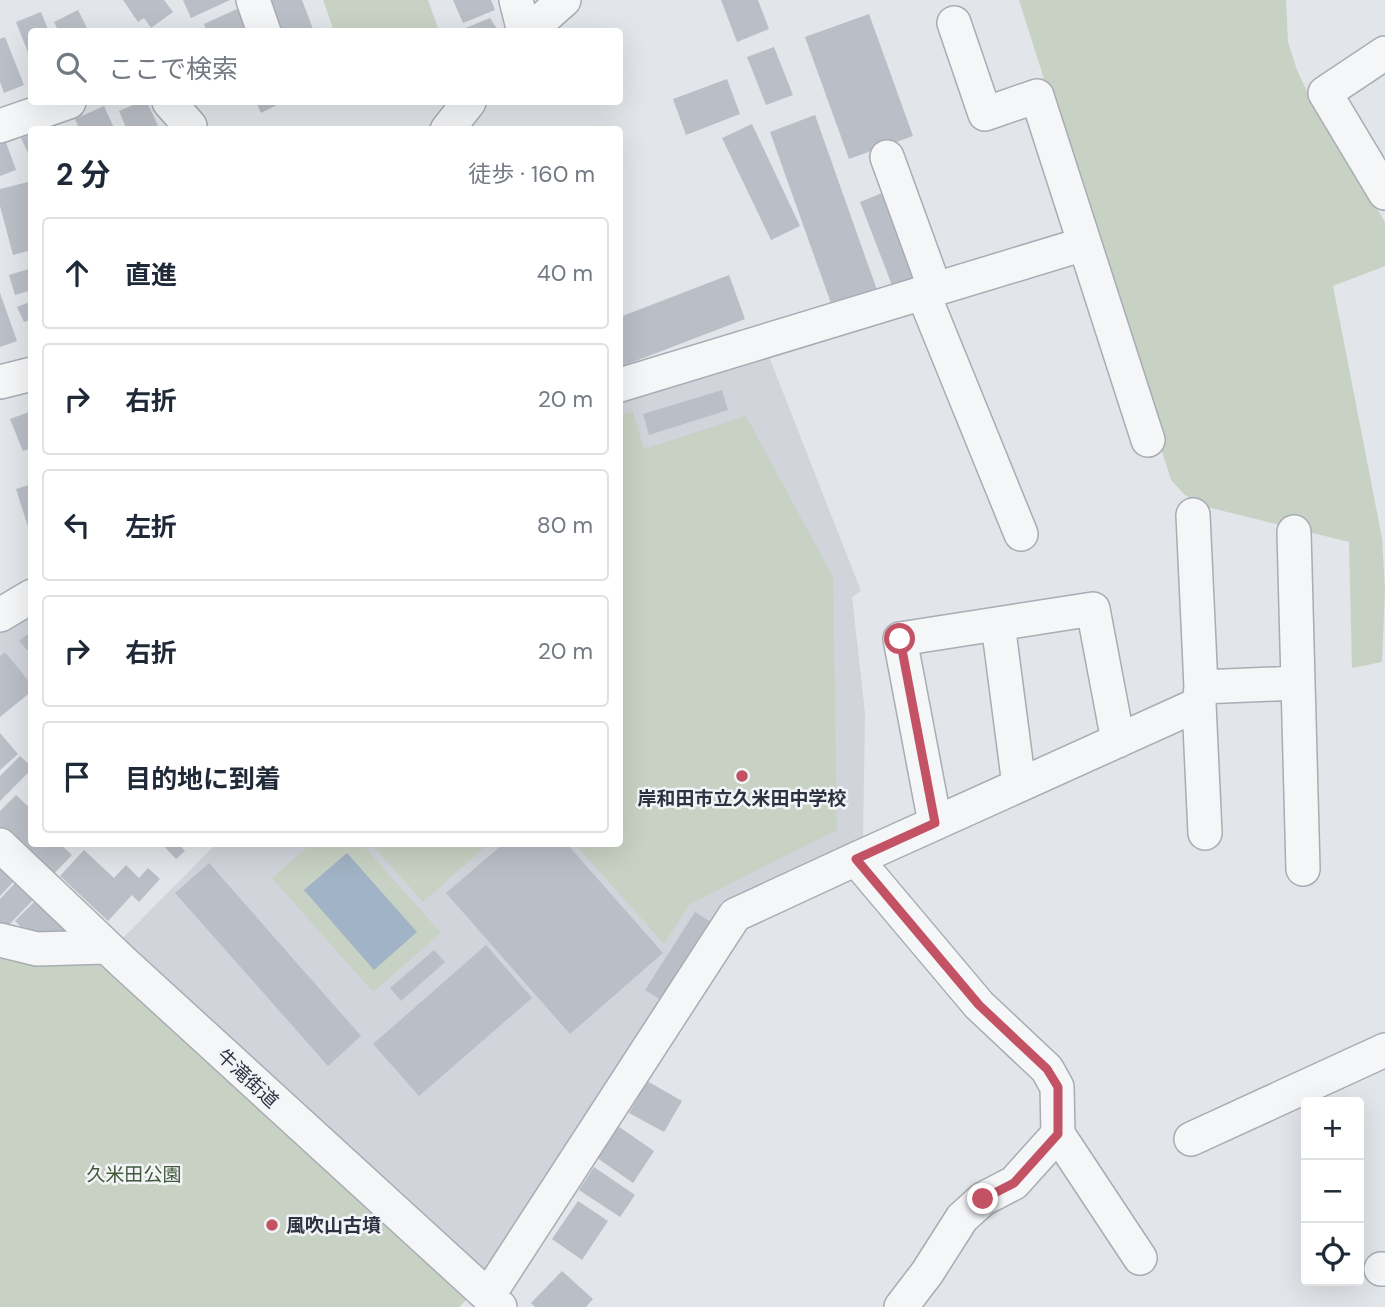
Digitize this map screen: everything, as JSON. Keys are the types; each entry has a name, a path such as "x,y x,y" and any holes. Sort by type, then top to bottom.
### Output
{"street":[{"path":"253,0 263,28"},
{"path":"516,0 525,28"},
{"path":"531,28 564,0"},
{"path":"954,23 985,114 1037,96 1148,440"},
{"path":"1385,53 1325,93 1385,193"},
{"path":"0,126 60,105"},
{"path":"450,126 467,105"},
{"path":"887,157 929,291 1021,534"},
{"path":"623,384 1084,243"},
{"path":"0,382 28,375"},
{"path":"1193,515 1205,833"},
{"path":"1294,532 1303,869"},
{"path":"0,615 28,598"},
{"path":"935,823 900,639 1093,609 1118,741"},
{"path":"998,624 1019,785"},
{"path":"494,1302 735,915 1118,741 1200,695 1298,682"},
{"name":"牛滝街道","path":"0,845 106,947 494,1302"},
{"path":"856,859 979,1005 1047,1069 1058,1087 1058,1134 1140,1258"},
{"path":"0,940 37,949 106,947"},
{"path":"1191,1139 1385,1050"},
{"path":"901,1307 927,1273 962,1218 983,1199 1014,1183 1058,1134"}],"shaded area":[{"name":"岸和田市立久米田中学校","path":"764,344 861,591 852,597 865,713 863,840 722,911 495,1270 484,1272 122,939 213,847 623,847 623,388"},
{"path":"28,613 28,633 19,641 28,652 28,681 5,652 0,656 0,624"}],"green space":[{"path":"323,0 428,0 438,28 333,28"},
{"path":"1019,0 1286,0 1288,42 1297,70 1312,102 1385,222 1385,266 1333,286 1382,538 1385,590 1382,662 1352,668 1349,542 1207,507 1185,495 1171,480"},
{"path":"633,411 644,449 746,416 833,577 837,830 690,904 664,944 578,847 623,847 623,415"},
{"path":"308,847 365,847 441,933 373,992 272,878"},
{"path":"374,847 485,847 423,902"},
{"name":"久米田公園","path":"0,949 97,957 469,1297 459,1307 0,1307"}],"water":[{"path":"347,853 417,932 374,970 304,890"}],"building":[{"path":"123,0 164,0 173,12 151,28 144,18 138,22"},
{"path":"183,0 230,0 191,18"},
{"path":"268,0 302,0 313,28 278,28"},
{"path":"453,0 491,0 495,10 463,23"},
{"path":"721,0 758,0 769,29 737,42"},
{"path":"237,9 245,28 206,28 204,24"},
{"path":"78,10 87,28 57,28 54,22"},
{"path":"41,12 47,28 28,28 28,52 16,22"},
{"path":"869,14 913,136 849,159 805,37"},
{"path":"490,18 496,28 465,28"},
{"path":"5,37 24,85 4,93 0,82 0,39"},
{"path":"774,47 793,95 766,105 747,57"},
{"path":"727,79 740,114 686,135 673,99"},
{"path":"133,105 148,105 158,126 125,126 119,111"},
{"path":"257,105 277,105 261,113"},
{"path":"104,106 113,126 78,126 75,119"},
{"path":"815,115 877,290 832,306 770,132"},
{"path":"752,124 800,226 771,240 722,138"},
{"path":"28,135 28,153 21,138"},
{"path":"4,137 16,170 0,176 0,139"},
{"path":"28,182 28,251 13,255 0,206 0,189"},
{"path":"882,193 915,280 893,288 860,202"},
{"path":"28,269 28,291 15,295 9,275"},
{"path":"729,275 745,319 623,366 623,316"},
{"path":"0,293 17,341 0,347"},
{"path":"28,303 28,320 24,322 17,307"},
{"path":"722,390 728,410 649,435 643,414"},
{"path":"28,412 28,449 23,451 10,419"},
{"path":"28,485 28,527 16,489"},
{"path":"28,633 28,651 19,641"},
{"path":"5,652 28,680 28,694 0,717 0,656"},
{"path":"0,733 18,754 0,770"},
{"path":"20,756 28,763 28,773 0,801 0,776"},
{"path":"16,795 28,806 28,847 63,847 72,855 51,877 0,827 0,811"},
{"path":"165,847 182,847 185,851 176,859"},
{"path":"500,847 570,847 663,953 570,1034 446,893"},
{"path":"84,850 114,878 126,865 139,878 148,868 160,879 139,902 132,895 108,921 60,876"},
{"path":"209,863 361,1036 328,1066 175,893"},
{"path":"0,868 14,881 0,896"},
{"path":"17,881 35,898 0,934 0,899"},
{"path":"36,900 70,933 33,939 15,921"},
{"path":"695,912 711,922 661,1000 645,990"},
{"path":"486,945 532,998 419,1096 373,1044"},
{"path":"434,950 445,962 401,1001 390,988"},
{"path":"647,1081 682,1101 664,1132 629,1113"},
{"path":"615,1124 654,1151 633,1183 593,1155"},
{"path":"594,1167 635,1195 620,1217 579,1190"},
{"path":"578,1201 608,1221 582,1260 552,1239"},
{"path":"562,1271 593,1299 586,1307 535,1307 531,1303"}],"place":[{"name":"岸和田市立久米田中学校","path":"742,776"},
{"name":"風吹山古墳","path":"272,1225"}],"route":[{"path":"900,639 935,823 856,859 979,1005 1047,1069 1058,1087 1058,1134 1014,1183 983,1199"}]}
